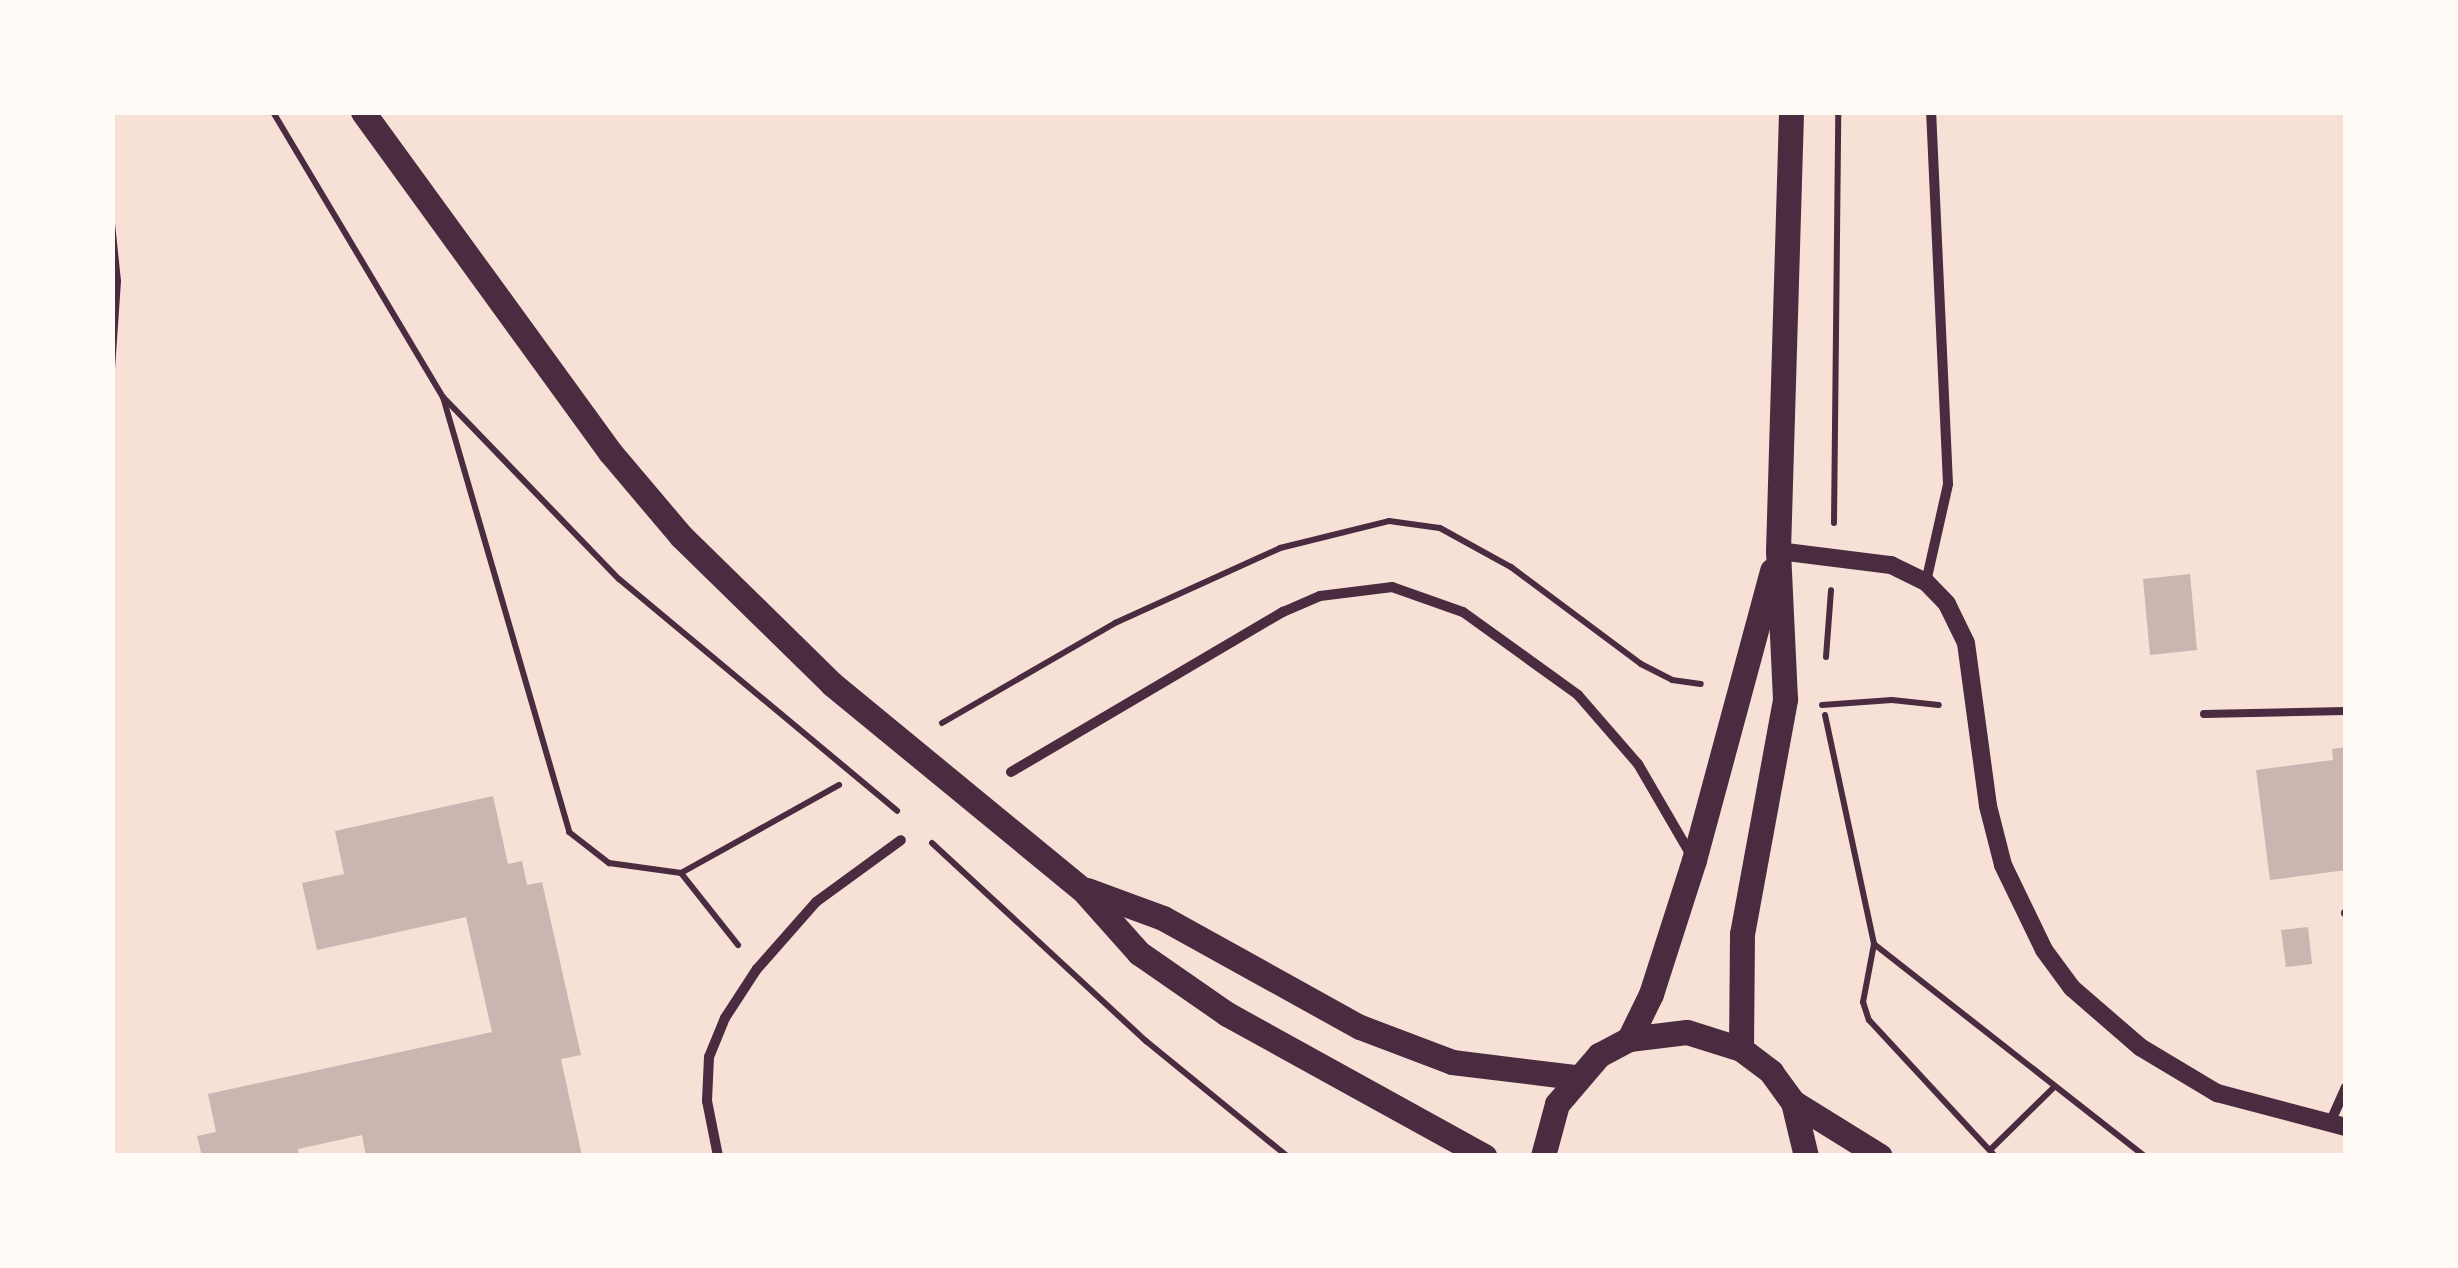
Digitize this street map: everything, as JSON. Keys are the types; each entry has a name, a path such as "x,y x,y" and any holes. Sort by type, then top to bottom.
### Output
{"main road":[{"path":"363,112 610,452 681,536 846,696 1082,889 1139,953 1227,1014 1484,1156"},
{"path":"1742,1050 1742,934 1785,699 1778,551 1791,112"},
{"path":"1629,1039 1651,994 1694,860 1778,551"},
{"path":"1082,889 1164,918 1396,1041 1452,1062 1574,1077"},
{"path":"1544,1156 1557,1104 1574,1077 1629,1039 1687,1032 1742,1050 1771,1072 1792,1102 1806,1156"},
{"path":"1792,1102 1880,1156"}],"street":[{"path":"1926,582 1948,484 1930,112"},
{"path":"1778,551 1834,555 1891,566 1926,582 1947,604 1966,643 2004,865 2044,950 2072,988 2140,1047 2217,1093 2338,1125 2346,1087"},
{"path":"1012,772 1283,612 1320,596 1392,587 1463,612 1578,695 1638,764 1694,860"},
{"path":"718,1156 707,1100 709,1058 758,969 816,902 901,840"}],"lane":[{"path":"2204,714 2346,711"}],"path":[{"path":"273,112 443,397 620,579 804,727 901,815"},
{"path":"1826,668 1834,555 1838,112"},
{"path":"112,223 118,280 112,368"},
{"path":"443,397 569,832 609,863 681,873 839,785"},
{"path":"1824,686 1823,705 1874,944 1863,1002 1869,1020 1993,1153 2054,1088"},
{"path":"1823,705 1892,700 1976,709"},
{"path":"929,840 1146,1041 1287,1156"},
{"path":"681,873 758,969"},
{"path":"1874,944 1955,1003 2054,1088 2144,1156"}],"building":[{"path":"2190,574 2197,650 2150,655 2143,579"},
{"path":"2346,747 2346,870 2270,880 2256,770 2333,760 2332,749"},
{"path":"493,796 508,864 522,861 527,885 542,882 581,1055 561,1059 582,1156 366,1156 362,1135 298,1149 299,1156 202,1156 197,1136 216,1132 208,1094 492,1032 466,917 317,950 302,883 344,874 335,831"},
{"path":"2308,927 2312,964 2286,967 2281,930"}]}
